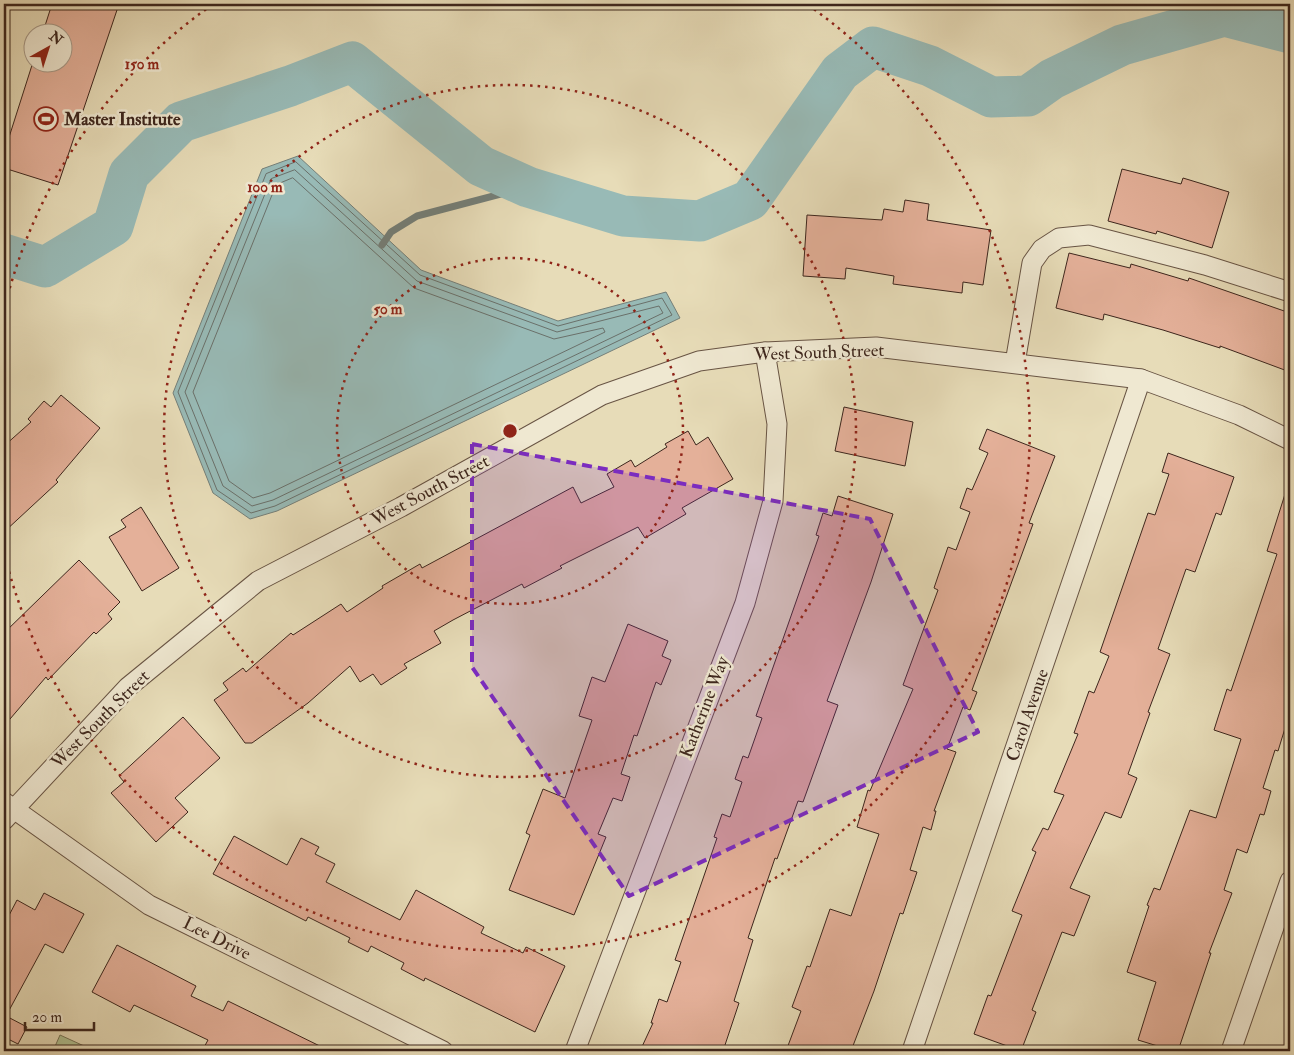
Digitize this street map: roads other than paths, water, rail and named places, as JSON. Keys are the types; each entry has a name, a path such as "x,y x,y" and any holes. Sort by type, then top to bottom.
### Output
{"street":[{"path":"1015,363 1032,263 1042,250 1058,238 1089,235 1206,265 1290,292"},
{"name":"West South Street","path":"7,811 128,687 258,581 401,507 602,395 699,361 765,352 876,347 1141,379 1239,415 1290,440"},
{"name":"Katherine Way","path":"575,1051 745,603 772,501 776,424 765,352"},
{"name":"Carol Avenue","path":"912,1051 1141,379"},
{"name":"Lee Drive","path":"7,811 150,904 443,1051"},
{"path":"1231,1051 1290,881"}],"water":[{"path":"298,156 421,270 558,321 666,292 680,318 277,511 250,519 213,493 173,393 262,169"}],"waterway":[{"path":"4,254 45,267 113,226 129,174 181,122 290,86 352,62 481,166 528,187 623,216 700,221 750,200 840,72 873,47 930,66 991,97 1028,96 1052,79 1122,45 1224,16 1290,33"},
{"path":"382,245 391,232 417,216 528,187"}],"place":[{"name":"Master Institute","path":"46,119"}]}
